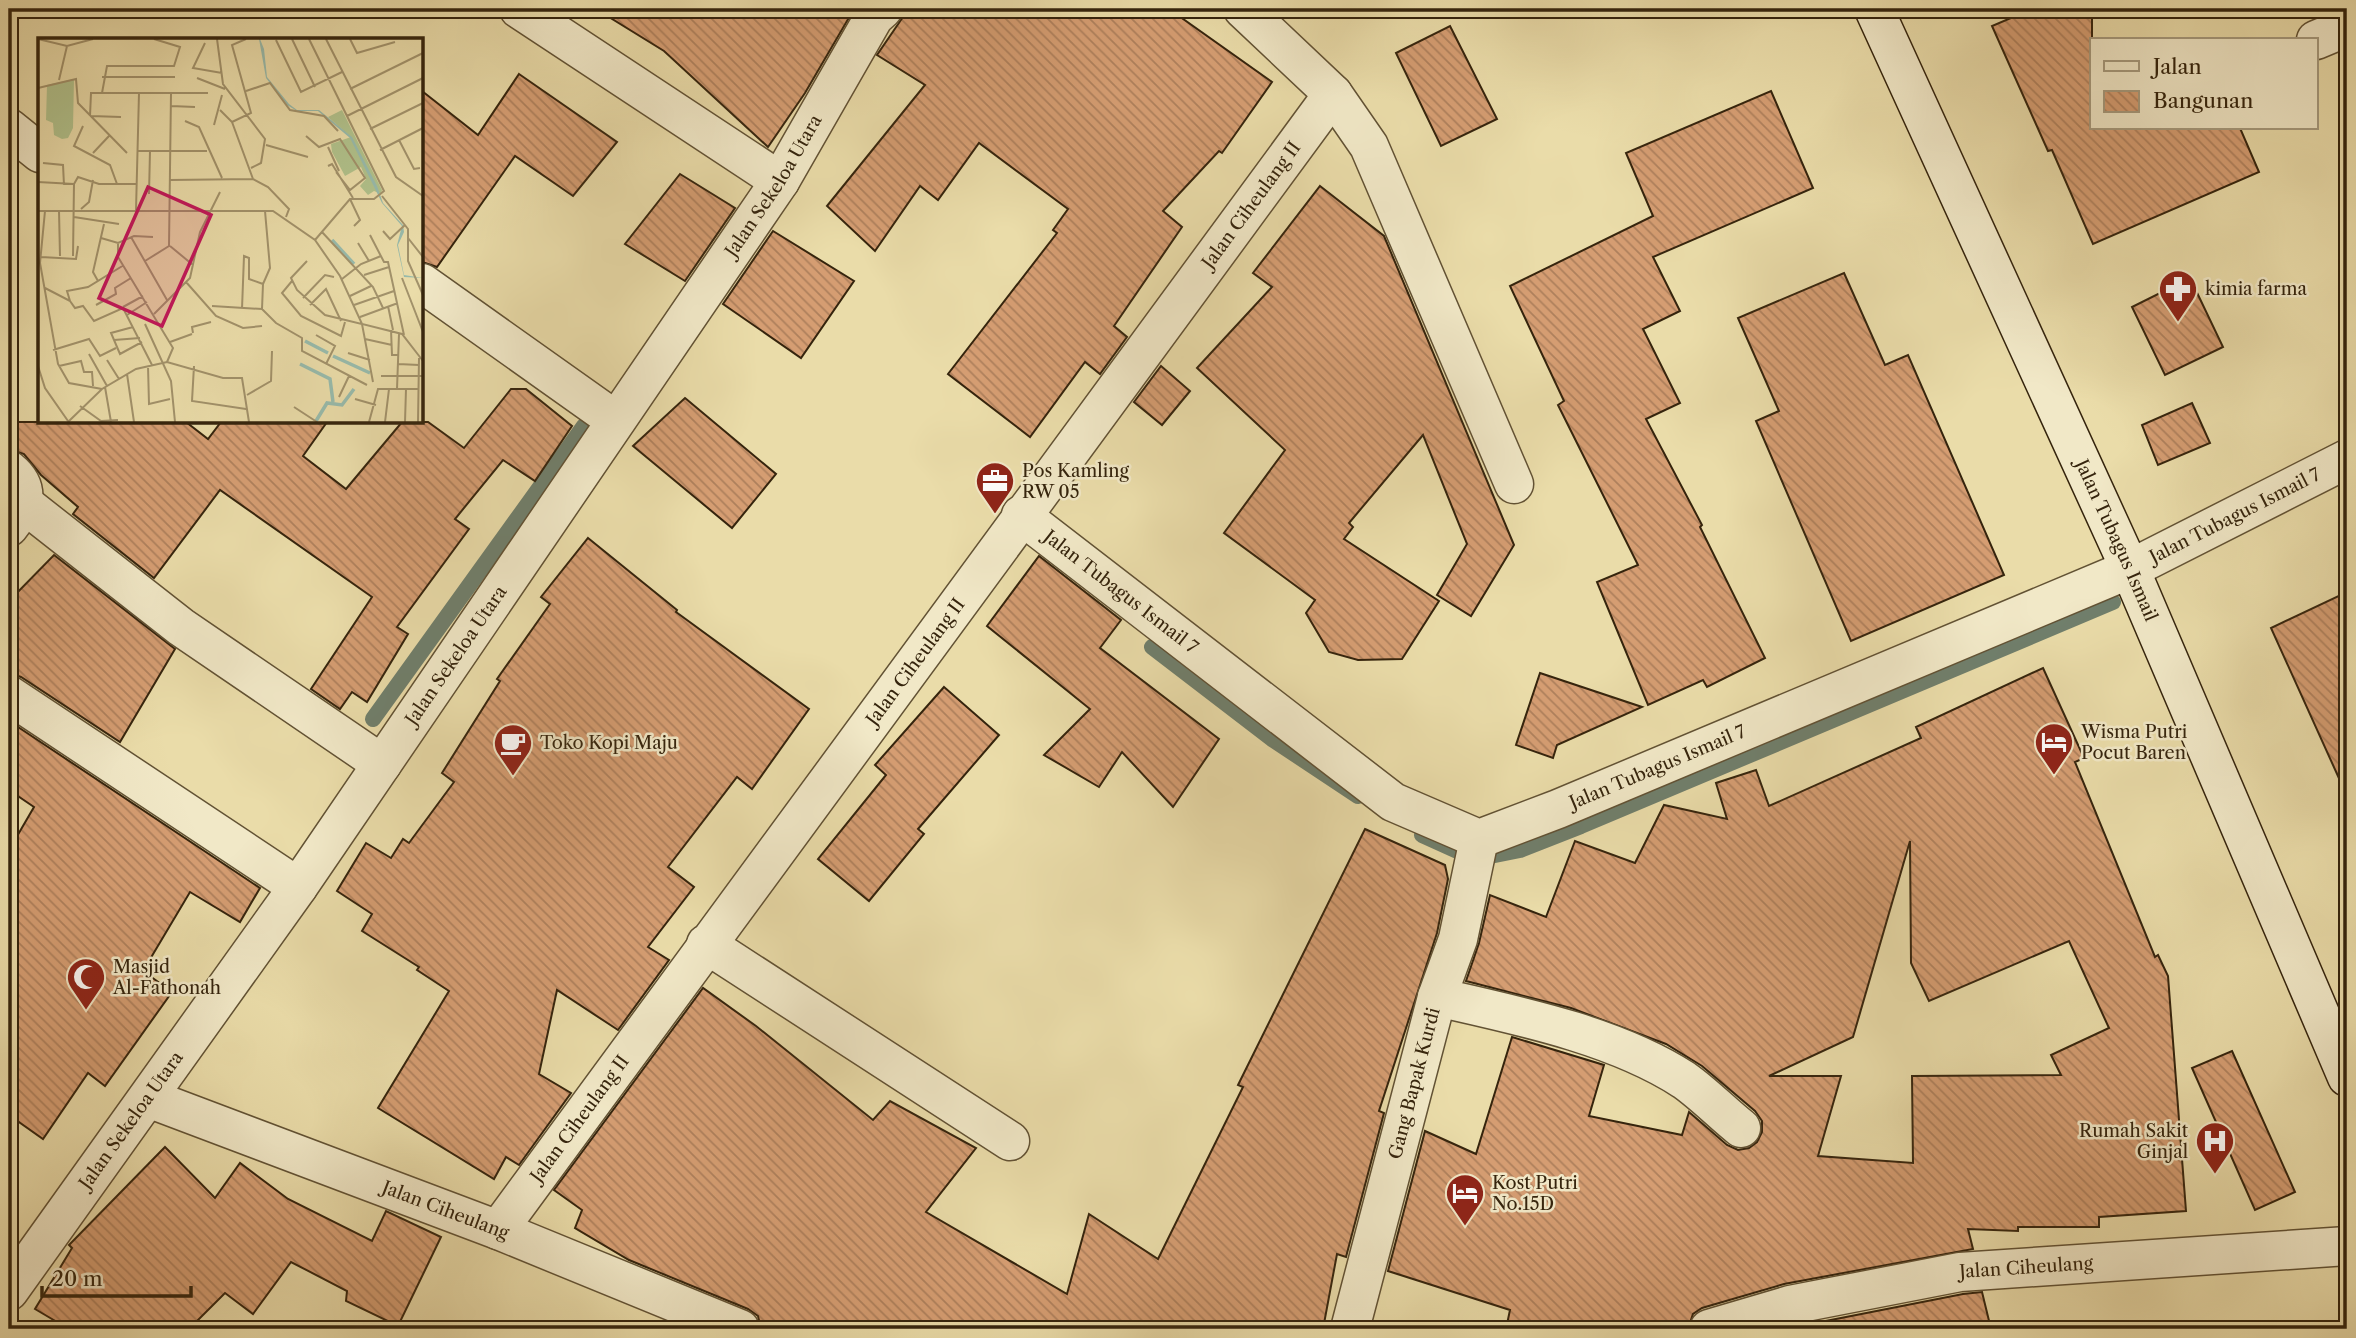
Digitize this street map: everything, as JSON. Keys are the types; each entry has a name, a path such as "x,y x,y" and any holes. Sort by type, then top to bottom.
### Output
{"street":[{"path":"519,9 780,181"},
{"name":"Jalan Sekeloa Utara","path":"9,1291 298,887 780,181 874,17 883,9"},
{"path":"1243,9 1333,94 1369,146 1514,484"},
{"name":"Jalan Tubagus Ismail","path":"1874,9 2130,569 2347,1077"},
{"path":"2318,39 2347,27"},
{"name":"Jalan Ciheulang II","path":"498,1230 1333,94"},
{"path":"9,128 38,151"},
{"path":"424,284 615,420"},
{"name":"Jalan Tubagus Ismail 7","path":"1021,515 1393,802 1479,839 1558,809 2130,569 2347,460"},
{"path":"14,500 181,627 382,764"},
{"path":"9,695 298,887"},
{"name":"Gang Bapak Kurdi","path":"1350,1329 1437,997 1458,939 1479,839"},
{"path":"706,944 1010,1141"},
{"path":"1437,997 1524,1017 1615,1046 1683,1080 1741,1128"},
{"name":"Jalan Ciheulang","path":"148,1098 498,1230 740,1329"},
{"name":"Jalan Ciheulang","path":"1709,1329 1790,1305 1960,1272 2347,1246"}],"building":[{"path":"596,9 854,9 805,93 768,147 664,51"},
{"path":"904,9 1169,9 1272,82 1222,153 1219,151 1163,211 1182,227 1114,326 1127,337 1100,374 1085,362 1030,437 948,374 1057,233 1053,230 1068,209 979,143 938,200 920,186 875,251 827,206 925,85 877,55 903,17"},
{"path":"2032,9 2092,9 2090,130 2241,130 2259,172 2093,244 2052,150 2048,151 1992,26"},
{"path":"1450,26 1497,119 1441,146 1396,53"},
{"path":"519,74 617,142 573,196 515,156 437,267 424,263 424,93 478,135"},
{"path":"1771,91 1813,188 1653,257 1680,311 1643,329 1680,403 1646,419 1702,525 1700,527 1765,658 1707,687 1703,680 1648,705 1597,582 1638,565 1558,405 1564,401 1510,286 1653,216 1626,153"},
{"path":"680,174 735,208 685,281 625,244"},
{"path":"1320,186 1384,236 1514,545 1471,616 1437,595 1467,544 1423,435 1349,523 1353,527 1344,539 1439,601 1402,659 1358,660 1329,652 1306,613 1315,600 1224,533 1285,450 1197,368 1272,287 1253,273"},
{"path":"773,231 854,281 801,358 723,304"},
{"path":"1844,273 1885,365 1908,355 2004,575 1851,641 1756,421 1779,411 1738,318"},
{"path":"2190,278 2223,347 2165,375 2132,307"},
{"path":"1161,366 1190,391 1162,425 1134,402"},
{"path":"511,389 526,389 572,426 535,481 503,460 455,519 469,529 397,627 408,634 367,702 352,692 340,709 311,689 372,597 220,490 154,578 73,514 78,507 41,475 24,454 9,449 9,422 189,424 208,439 219,424 326,424 303,456 346,489 400,424 428,422 464,448"},
{"path":"685,398 776,474 732,528 633,446"},
{"path":"2192,403 2210,443 2158,465 2142,425"},
{"path":"588,538 677,610 676,612 809,709 752,789 737,777 668,867 694,887 648,947 669,960 618,1030 557,990 539,1074 571,1093 519,1165 506,1157 494,1179 378,1108 449,991 417,970 419,967 362,931 372,914 337,891 366,843 391,858 403,839 409,843 454,782 442,773 500,681 497,679 550,604 541,597"},
{"path":"54,555 175,649 120,742 21,677 9,673 9,601"},
{"path":"1039,556 1121,620 1100,648 1219,739 1173,807 1122,752 1099,787 1044,755 1090,709 987,626"},
{"path":"2347,592 2347,796 2271,628"},
{"path":"2043,668 2084,758 2075,762 2155,957 2158,955 2168,976 2186,1211 2099,1217 2099,1227 2018,1227 2018,1231 1968,1229 1973,1249 1784,1284 1702,1308 1693,1314 1688,1329 1506,1329 1510,1310 1388,1271 1425,1131 1476,1154 1512,1037 1604,1065 1589,1116 1682,1135 1689,1112 1727,1145 1738,1150 1749,1148 1757,1142 1762,1132 1762,1121 1755,1111 1702,1066 1666,1044 1571,1008 1466,981 1479,943 1490,895 1546,917 1575,841 1635,863 1664,805 1727,819 1716,783 1756,770 1769,806 1921,738 1916,727","holes":["1910,841 1911,963 1929,1001 2069,941 2109,1028 2051,1055 2061,1075 1912,1076 1913,1163 1818,1156 1841,1076 1769,1076 1853,1037"]},
{"path":"1540,673 1642,707 1557,745 1553,758 1516,745"},
{"path":"944,687 999,735 918,829 924,834 869,901 818,859 886,775 875,765"},
{"path":"9,721 260,888 240,922 190,892 143,971 172,992 105,1086 88,1073 43,1139 9,1115 9,850 34,807 9,790"},
{"path":"1365,829 1445,865 1448,879 1437,933 1379,1111 1384,1113 1346,1257 1337,1254 1323,1329 761,1329 758,1316 748,1309 629,1260 575,1228 582,1210 554,1190 703,988 756,1026 873,1120 890,1101 976,1148 926,1212 1067,1294 1089,1214 1158,1259 1243,1087 1238,1085"},
{"path":"2232,1051 2295,1192 2255,1210 2192,1068"},
{"path":"165,1147 215,1198 240,1163 288,1199 372,1241 386,1211 441,1237 398,1326 346,1301 347,1291 291,1262 253,1314 225,1293 189,1329 69,1329 35,1309 72,1248 69,1245"},
{"path":"1982,1292 1991,1329 1785,1329 1963,1294"}],"waterway":[{"path":"373,719 584,426"},
{"path":"1485,857 1520,850 1581,826 2113,602"},
{"path":"1152,647 1272,739 1358,796"},
{"path":"1422,835 1464,854"}],"place":[{"name":"kimia farma","path":"2178,323"},
{"name":"Pos Kamling RW 05","path":"995,515"},
{"name":"Wisma Putri Pocut Baren","path":"2054,776"},
{"name":"Toko Kopi Maju","path":"513,777"},
{"name":"Masjid Al-Fathonah","path":"86,1011"},
{"name":"Rumah Sakit Ginjal","path":"2215,1175"},
{"name":"Kost Putri No.15D","path":"1465,1227"}]}
